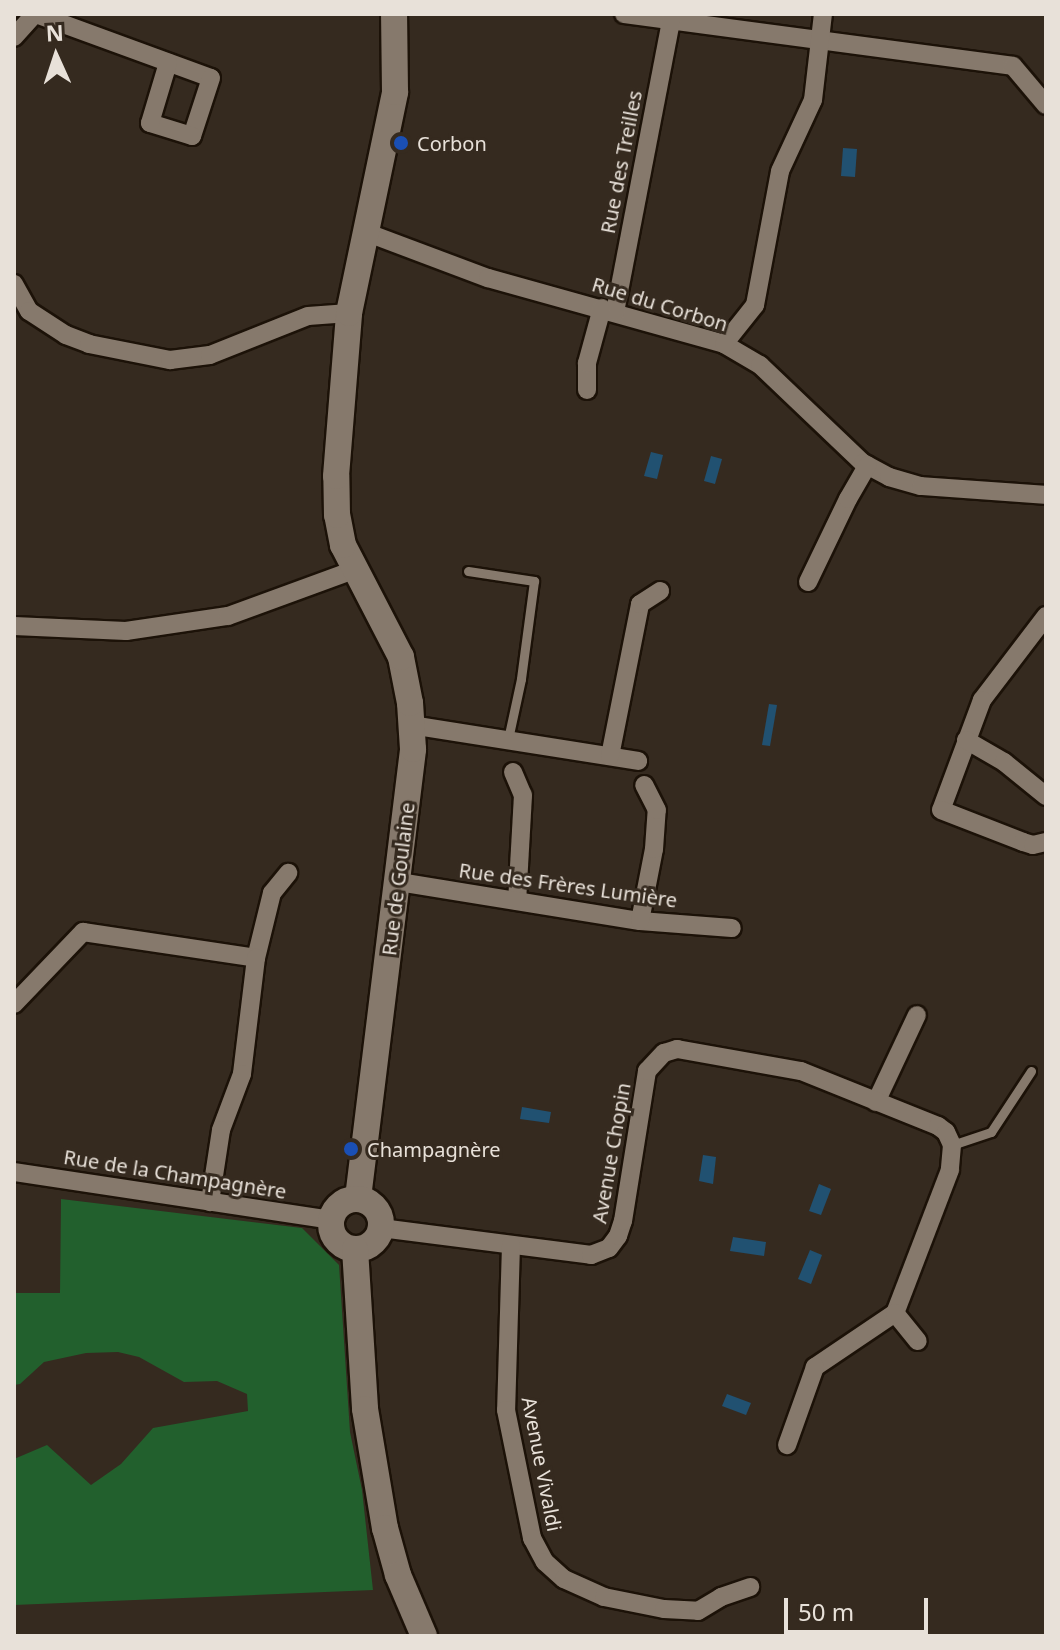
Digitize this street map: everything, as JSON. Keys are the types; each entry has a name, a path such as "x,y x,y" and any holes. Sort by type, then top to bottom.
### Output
{"street":[{"path":"14,37 35,14 168,63"},
{"name":"Rue de Goulaine","path":"358,1198 413,749 401,657 354,570 337,515 339,418 349,313 395,92 394,14"},
{"path":"624,14 1013,66 1046,105"},
{"path":"724,344 755,305 780,171 813,100 823,14"},
{"name":"Rue des Treilles","path":"587,390 587,363 608,310 671,21"},
{"name":"Rue du Corbon","path":"368,233 488,278 724,344 760,365 868,465 889,477 921,486 1046,495"},
{"path":"14,284 22,314 89,344 170,360 210,355 308,316 349,313"},
{"path":"808,582 868,465"},
{"path":"14,626 126,631 228,616 354,570"},
{"path":"610,756 640,604 660,591"},
{"path":"1046,616 982,700 941,810 1023,842 1033,845 1046,842"},
{"path":"411,725 638,761"},
{"path":"966,740 1004,762 1046,796"},
{"path":"513,772 523,795 517,901"},
{"path":"640,921 654,849 657,810 644,785"},
{"path":"210,1202 221,1130 242,1074 256,958 272,893 288,873"},
{"name":"Rue des Frères Lumière","path":"399,882 640,921 732,928"},
{"path":"14,1004 83,932 256,958"},
{"path":"876,1102 917,1015"},
{"name":"Avenue Chopin","path":"381,1228 591,1255 609,1248 618,1236 623,1221 647,1071 664,1053 677,1049 801,1071 938,1126 946,1132 952,1145"},
{"path":"787,1445 815,1367 895,1313 950,1170 952,1145"},
{"name":"Rue de la Champagnère","path":"14,1172 330,1220"},
{"path":"358,1198 378,1211 381,1228 375,1241 355,1249 339,1243 330,1229 330,1220 343,1201 358,1198"},
{"name":"Avenue Vivaldi","path":"511,1245 506,1410 532,1538 545,1562 564,1579 604,1597 664,1609 698,1611 721,1597 750,1587"},
{"path":"355,1249 365,1409 385,1528 398,1575 420,1633"},
{"path":"895,1313 918,1341"}],"lane":[{"path":"468,571 534,581 521,679 508,739"},
{"path":"952,1145 991,1132 1031,1071"}],"green space":[{"path":"61,1199 302,1228 339,1265 350,1432 362,1490 373,1590 14,1605 14,1459 47,1445 91,1485 121,1464 153,1428 248,1411 247,1394 217,1381 184,1382 139,1357 118,1352 86,1353 44,1362 20,1384 14,1385 14,1293 60,1293"}],"water":[{"path":"843,148 857,149 855,177 841,176"},
{"path":"651,452 663,455 657,479 644,476"},
{"path":"711,456 722,459 715,484 704,481"},
{"path":"769,704 777,705 770,746 762,745"},
{"path":"522,1107 551,1112 549,1123 520,1119"},
{"path":"703,1155 716,1157 713,1184 699,1181"},
{"path":"819,1184 831,1189 821,1215 809,1211"},
{"path":"733,1237 766,1242 764,1256 730,1251"},
{"path":"810,1250 822,1255 811,1284 798,1279"},
{"path":"727,1394 751,1403 746,1415 722,1406"}],"place":[{"name":"Corbon","path":"401,143"},
{"name":"Champagnère","path":"351,1149"}]}
